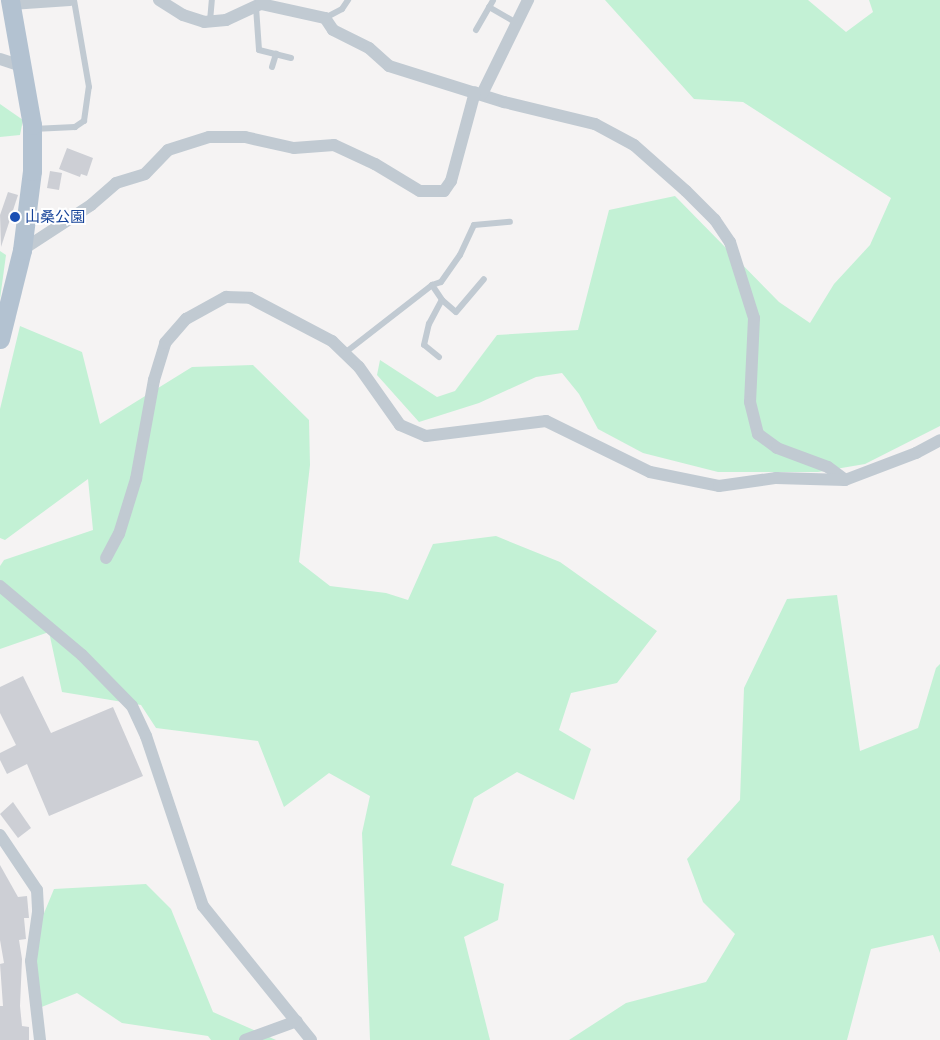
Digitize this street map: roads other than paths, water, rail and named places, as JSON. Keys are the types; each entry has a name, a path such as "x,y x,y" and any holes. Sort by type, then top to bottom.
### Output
{"main road":[{"path":"0,339 4,309 22,250 29,211 32,129 24,67 11,2"}],"street":[{"path":"11,2 70,0"},
{"path":"159,0 183,15 210,21 226,20 261,4 325,18 333,30 369,48 390,66 479,93 595,124 634,145 715,220 730,242 754,318 750,402 758,434 777,448 828,467 845,480"},
{"path":"22,250 91,205 116,183 145,174 168,150 209,137 245,137 294,148 334,145 375,164 420,191 444,191 451,181 479,93 528,0"},
{"path":"0,58 24,67"},
{"path":"106,558 119,534 136,479 158,362 165,343 186,320 226,297 250,298 332,341 346,352 400,425 426,436 546,421 580,435 631,464 675,479 719,486 776,478 845,480 916,454 940,440"},
{"path":"0,586 82,655 132,706 146,736 203,906 311,1040"},
{"path":"0,835 37,890 38,912 31,961 40,1040"},
{"path":"245,1040 297,1021"}],"lane":[{"path":"32,129 75,127 84,121 89,87 74,0"},
{"path":"210,21 212,0"},
{"path":"325,18 342,8 348,0"},
{"path":"476,30 493,0"},
{"path":"256,7 259,50 291,58"},
{"path":"489,7 517,23"},
{"path":"272,67 276,54"},
{"path":"346,352 432,285 441,282 460,255 474,224 510,222"},
{"path":"432,285 442,300 456,312 484,278"},
{"path":"439,357 424,345 429,324 442,300"}],"place":[{"name":"山桑公園","path":"15,217"}]}
